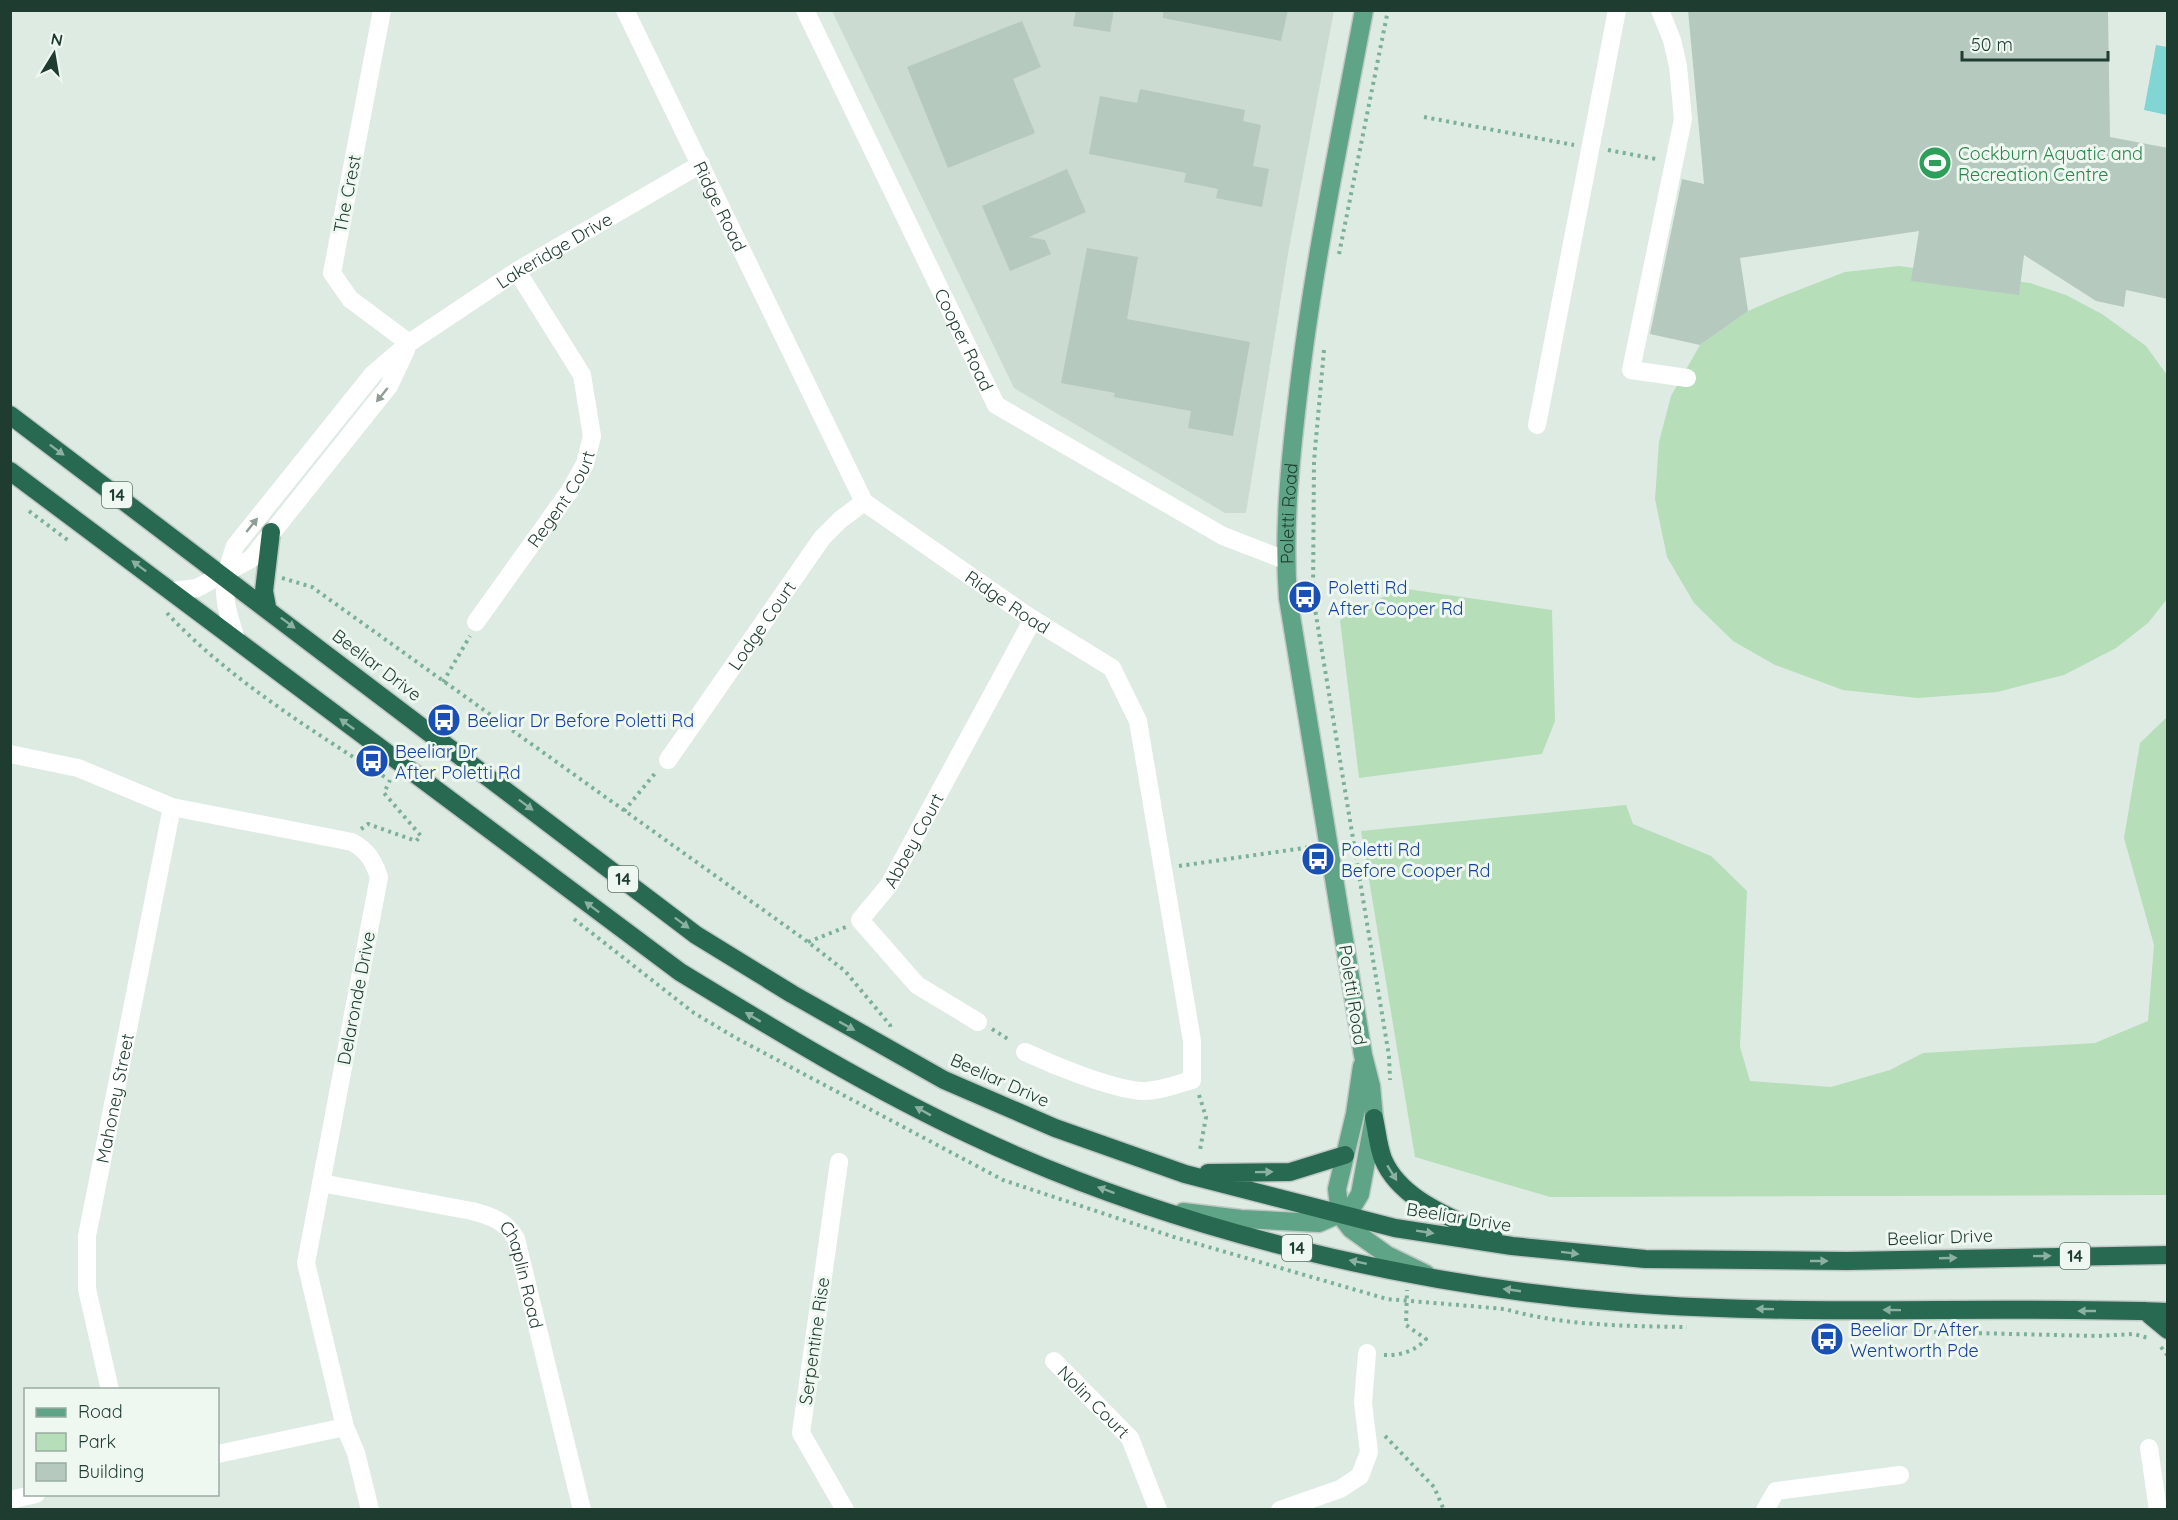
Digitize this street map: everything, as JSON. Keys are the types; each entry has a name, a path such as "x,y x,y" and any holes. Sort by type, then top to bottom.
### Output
{"highway":[{"name":"Beeliar Drive","path":"10,415 267,607 696,935 792,994 944,1080 1055,1128 1185,1174 1340,1215 1395,1228 1512,1246 1612,1257 1748,1262 2168,1255"},
{"name":"14","path":"10,471 670,965 764,1023 976,1138 1046,1168 1161,1210 1298,1249 1436,1279 1586,1299 1727,1309 2168,1312"},
{"path":"267,607 264,591 271,532"},
{"path":"1374,1118 1383,1158 1399,1183 1417,1198 1512,1246"},
{"path":"1185,1174 1290,1172 1345,1155"},
{"path":"2145,1311 2168,1330"}],"main road":[{"name":"Poletti Road","path":"1363,1055 1355,1114 1337,1189 1340,1215 1351,1209 1360,1194 1374,1118 1371,1086 1363,1055 1288,598 1285,560 1290,465 1304,342 1364,10"},
{"path":"1161,1210 1241,1219 1319,1223 1340,1215 1351,1229 1387,1255 1436,1279"}],"street":[{"name":"The Crest","path":"382,10 332,273 350,299 410,343"},
{"name":"Ridge Road","path":"625,10 864,502 1033,619 1112,668 1138,721 1192,1041 1192,1080"},
{"name":"Cooper Road","path":"805,10 996,405 1223,536 1285,560"},
{"path":"1537,425 1599,149 1617,10"},
{"path":"1660,10 1674,49 1683,100 1683,119 1631,370 1687,378"},
{"name":"Lakeridge Drive","path":"236,639 224,603 224,575 235,546 374,374 410,343 517,271 701,164"},
{"name":"Regent Court","path":"476,621 569,492 585,464 592,436 582,375 517,271"},
{"path":"172,591 197,588 251,559 389,386 410,343"},
{"name":"Lodge Court","path":"668,760 822,538 840,520 864,502"},
{"name":"Abbey Court","path":"860,920 889,885 1033,619"},
{"name":"Delaronde Drive","path":"10,754 78,768 172,807 336,837 367,850 374,863 379,878 306,1263 345,1427 356,1453 370,1509"},
{"name":"Mahoney Street","path":"110,1388 87,1289 87,1236 172,807"},
{"path":"860,920 917,985 978,1022"},
{"path":"1025,1052 1046,1062 1115,1085 1143,1091 1192,1080"},
{"name":"Serpentine Rise","path":"839,1162 801,1433 845,1509"},
{"name":"Chaplin Road","path":"321,1183 472,1210 489,1215 510,1229 516,1239 582,1509"},
{"path":"1280,1509 1340,1489 1360,1476 1369,1452 1363,1403 1367,1353"},
{"name":"Nolin Court","path":"1054,1361 1130,1438 1158,1509"},
{"path":"219,1454 345,1427"},
{"path":"2149,1448 2158,1509"},
{"path":"1765,1509 1776,1491 1900,1475"}],"path":[{"path":"1338,263 1388,10"},
{"path":"1424,117 1663,160"},
{"path":"1325,344 1314,461 1312,597 1389,1056 1390,1087"},
{"path":"276,576 312,587 808,942 845,971 890,1025 889,1032"},
{"path":"443,682 466,646 476,621"},
{"path":"624,811 668,760"},
{"path":"360,829 368,824 416,841 421,836 384,793 390,780"},
{"path":"1164,868 1315,846"},
{"path":"808,942 860,920"},
{"path":"978,1022 1025,1052"},
{"path":"1192,1080 1206,1117 1200,1150"},
{"path":"1367,1353 1394,1356 1418,1348 1426,1339 1406,1325 1410,1273"},
{"path":"1381,1426 1386,1437 1434,1486 1444,1509"}],"shaded area":[{"path":"832,11 1334,11 1289,248 1246,513 1225,513 1014,388"}],"green space":[{"path":"1899,266 2030,283 2066,295 2102,314 2146,346 2167,375 2167,599 2148,623 2116,648 2064,675 1997,692 1918,698 1843,690 1775,665 1733,641 1694,603 1667,557 1655,499 1659,442 1671,396 1700,345 1748,311 1778,298 1845,272"},
{"path":"1400,588 1552,610 1555,721 1542,754 1359,778 1340,620"},
{"path":"2167,717 2167,1195 1550,1197 1415,1157 1361,831 1626,805 1633,824 1711,856 1747,891 1740,1047 1750,1081 1831,1087 1890,1070 1923,1053 2095,1043 2148,1021 2154,945 2124,838 2140,743"}],"water":[{"path":"2156,45 2167,47 2167,115 2144,110"}],"building":[{"path":"1076,10 1114,10 1110,32 1073,26"},
{"path":"1163,10 1288,10 1281,41 1163,18"},
{"name":"Cockburn Aquatic and Recreation Centre","path":"1688,10 2108,10 2110,137 2168,148 2168,299 2126,290 2124,307 2096,301 2024,255 2019,295 1911,281 1919,231 1740,258 1748,311 1700,345 1650,334 1682,179 1704,184"},
{"path":"1022,21 1041,67 1013,79 1035,133 948,168 907,67"},
{"path":"1140,89 1245,110 1243,121 1261,125 1253,166 1269,169 1262,207 1216,198 1218,189 1184,182 1186,173 1089,154 1100,96 1137,103"},
{"path":"1067,169 1086,212 1029,237 1045,240 1051,254 1010,271 982,206"},
{"path":"1087,248 1138,257 1127,319 1250,342 1233,436 1188,428 1191,411 1114,397 1115,393 1061,383"}],"place":[{"name":"Cockburn Aquatic and Recreation Centre","path":"1935,163"},
{"name":"Poletti Rd After Cooper Rd","path":"1305,597"},
{"name":"Beeliar Dr Before Poletti Rd","path":"444,720"},
{"name":"Beeliar Dr After Poletti Rd","path":"372,761"},
{"name":"Poletti Rd Before Cooper Rd","path":"1318,859"},
{"name":"Beeliar Dr After Wentworth Pde","path":"1827,1339"}]}
